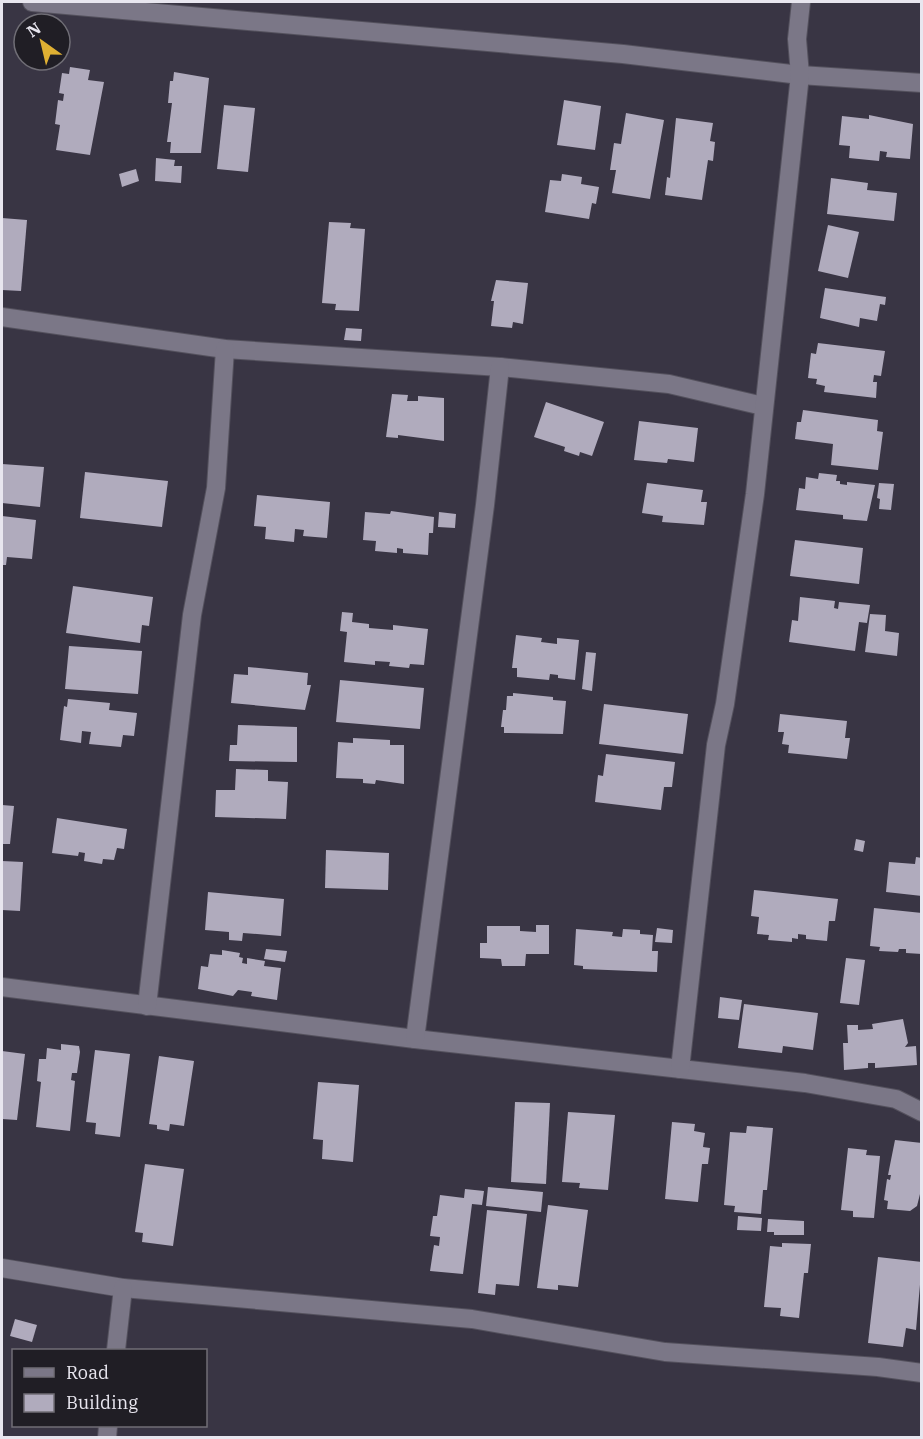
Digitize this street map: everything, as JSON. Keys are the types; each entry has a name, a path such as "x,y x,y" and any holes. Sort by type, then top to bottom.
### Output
{"street":[{"path":"32,2 623,54 800,75 921,83"},
{"path":"680,1069 716,745 725,704 755,494 800,75 797,39 801,2"},
{"path":"2,317 225,349 500,367 669,384 763,406"},
{"path":"147,1006 192,615 216,488 225,349"},
{"path":"415,1040 483,517 500,367"},
{"path":"2,987 415,1040 848,1089 896,1099 921,1112"},
{"path":"2,1268 123,1288 472,1319 665,1352 878,1366 921,1373"},
{"path":"116,1349 123,1288"}],"building":[{"path":"72,67 90,70 88,80 104,82 90,155 56,150 60,125 55,124 58,100 63,101 64,94 59,93 62,73 72,72"},
{"path":"174,72 209,78 201,153 170,153 171,142 167,142 172,103 168,103 170,81 173,81"},
{"path":"564,100 601,106 595,150 557,145"},
{"path":"224,105 255,108 248,172 217,169"},
{"path":"626,113 664,120 650,199 612,193 616,170 610,170 614,143 621,144"},
{"path":"869,115 913,124 910,159 886,157 887,152 880,151 879,161 849,158 850,146 839,145 842,116 869,119"},
{"path":"676,118 713,123 710,141 715,142 713,161 708,160 702,200 665,195 667,177 670,178"},
{"path":"156,158 175,160 174,166 182,166 181,183 155,181"},
{"path":"136,169 139,181 122,187 119,174"},
{"path":"562,174 582,177 581,184 599,187 596,204 592,203 589,219 545,212 550,180 561,181"},
{"path":"831,178 868,183 867,190 897,193 894,221 827,214"},
{"path":"2,218 27,220 21,291 2,290"},
{"path":"329,222 351,223 350,228 365,229 359,311 335,310 336,304 322,303"},
{"path":"828,225 859,232 848,278 818,271"},
{"path":"496,280 528,283 523,324 513,322 512,328 491,326 494,301 491,301"},
{"path":"825,288 886,297 885,305 880,304 877,321 860,318 859,327 820,318"},
{"path":"346,328 362,329 361,341 344,340"},
{"path":"818,343 885,351 881,376 874,375 873,382 877,382 876,398 824,392 825,386 816,384 817,379 808,378 811,353 816,354"},
{"path":"392,394 408,395 407,401 418,401 418,396 444,398 444,441 398,435 398,438 386,437"},
{"path":"546,402 604,422 592,456 580,452 579,456 564,451 565,447 534,437"},
{"path":"803,410 878,420 877,431 883,432 878,470 831,465 833,444 795,439 797,422 801,422"},
{"path":"639,421 698,428 694,462 668,459 667,463 634,460"},
{"path":"2,464 44,467 40,507 2,503"},
{"path":"85,472 168,481 162,527 80,518"},
{"path":"819,473 837,475 836,481 840,481 840,484 847,485 847,482 875,485 867,521 843,519 843,515 796,510 799,488 805,489 806,477 818,479"},
{"path":"647,483 703,490 701,502 707,502 704,525 662,522 663,516 642,513"},
{"path":"879,483 894,484 891,510 879,509 880,499 877,498"},
{"path":"257,495 330,502 327,538 303,536 304,530 295,529 294,542 265,539 266,527 254,526"},
{"path":"391,511 434,517 433,533 429,533 428,555 403,553 403,549 397,548 397,553 375,551 376,541 363,540 365,512 390,514"},
{"path":"439,512 456,514 455,528 438,527"},
{"path":"2,516 36,520 32,559 7,557 6,565 2,565"},
{"path":"795,540 863,548 859,584 790,576"},
{"path":"73,586 153,597 149,626 142,625 140,643 66,633"},
{"path":"800,597 835,601 834,608 838,609 839,602 870,605 867,623 859,622 855,651 789,642 792,620 798,621"},
{"path":"342,612 353,613 352,622 369,624 369,628 393,630 393,625 428,629 424,665 410,664 409,668 389,666 390,662 375,661 375,665 344,662 347,632 340,631"},
{"path":"870,614 886,615 885,631 899,633 897,656 865,652"},
{"path":"516,635 542,638 541,642 557,644 557,638 579,640 575,680 558,678 558,675 550,674 549,680 517,677 517,668 512,668"},
{"path":"69,646 142,651 138,694 65,689"},
{"path":"586,652 596,653 592,691 582,689"},
{"path":"248,667 308,673 307,685 311,685 305,710 231,703 234,674 248,675"},
{"path":"340,680 424,688 420,729 336,722"},
{"path":"513,693 553,697 553,700 566,701 563,734 504,733 504,727 501,727 503,710 506,710 507,696 513,696"},
{"path":"68,699 110,703 109,710 137,713 134,736 123,735 121,747 89,744 91,732 82,731 81,743 60,740 64,706 67,707"},
{"path":"604,704 688,714 683,754 599,744"},
{"path":"780,714 847,721 845,738 850,738 847,759 788,753 789,745 782,744 784,732 778,732"},
{"path":"238,725 297,727 297,762 229,761 230,745 237,745"},
{"path":"353,738 390,740 390,745 404,745 404,784 376,780 375,784 363,783 363,779 336,778 338,742 353,743"},
{"path":"606,754 675,762 672,787 664,787 661,810 595,802 598,775 603,776"},
{"path":"236,769 268,770 268,781 288,782 286,819 215,817 216,790 235,790"},
{"path":"2,805 14,806 10,844 2,844"},
{"path":"57,818 127,829 124,849 117,848 114,860 103,859 102,864 84,861 85,853 79,852 78,856 52,853"},
{"path":"856,839 865,841 863,852 854,850"},
{"path":"326,850 389,853 388,890 325,888"},
{"path":"916,857 922,858 922,896 886,892 889,862 915,864"},
{"path":"2,861 23,862 20,911 2,910"},
{"path":"754,890 838,899 835,921 829,921 827,941 806,939 806,935 798,934 798,939 792,938 792,942 768,940 769,935 757,934 759,917 751,916"},
{"path":"208,892 284,899 281,936 243,933 242,941 229,940 229,932 205,930"},
{"path":"874,908 922,913 922,954 906,953 906,949 899,949 898,952 879,951 880,947 870,946"},
{"path":"536,925 549,925 549,954 526,954 525,966 502,966 501,959 480,958 480,943 487,943 487,926 520,926 520,931 536,932"},
{"path":"657,928 673,930 672,943 655,942"},
{"path":"576,929 613,932 612,936 622,937 623,929 640,930 640,934 653,935 652,951 658,951 657,972 583,969 583,966 574,965"},
{"path":"266,949 287,951 285,962 264,959"},
{"path":"222,950 240,953 239,957 243,958 242,963 247,964 247,958 265,961 264,966 281,968 277,1000 251,996 252,992 238,990 233,996 198,989 201,966 208,967 210,954 222,955"},
{"path":"846,958 865,960 859,1005 840,1003"},
{"path":"720,997 742,1000 739,1020 718,1018"},
{"path":"744,1004 818,1013 813,1050 783,1046 782,1053 738,1048"},
{"path":"903,1019 908,1043 905,1047 916,1046 917,1065 875,1068 875,1063 868,1063 868,1068 844,1070 843,1043 848,1043 847,1025 858,1025 858,1030 873,1029 872,1024"},
{"path":"61,1044 79,1046 80,1052 77,1073 72,1073 71,1080 75,1081 70,1131 36,1127 41,1082 37,1081 39,1059 46,1059 47,1048 61,1050"},
{"path":"95,1050 130,1054 120,1137 95,1134 96,1123 86,1122"},
{"path":"2,1051 25,1054 17,1120 2,1119"},
{"path":"159,1056 194,1061 184,1126 170,1124 169,1131 157,1129 157,1125 149,1124"},
{"path":"318,1082 359,1085 353,1162 322,1159 323,1140 313,1139"},
{"path":"515,1102 550,1103 546,1184 511,1182"},
{"path":"568,1112 615,1115 608,1190 579,1188 580,1183 562,1182"},
{"path":"672,1122 695,1124 694,1131 705,1133 703,1147 710,1148 708,1164 702,1164 698,1202 665,1199"},
{"path":"747,1126 773,1128 767,1190 763,1190 761,1214 734,1212 735,1206 724,1205 730,1132 746,1133"},
{"path":"895,1140 922,1143 920,1194 917,1206 910,1211 887,1209 888,1201 884,1200 887,1179 890,1180 891,1175 888,1175"},
{"path":"848,1148 867,1150 866,1155 880,1156 874,1218 853,1217 853,1211 841,1210"},
{"path":"145,1164 184,1169 173,1246 142,1242 143,1233 135,1232"},
{"path":"488,1187 543,1192 541,1212 486,1206"},
{"path":"465,1189 484,1191 482,1205 472,1204 463,1274 430,1271 434,1245 439,1246 440,1237 430,1236 433,1216 437,1216 440,1195 464,1198"},
{"path":"548,1205 588,1210 578,1287 558,1285 558,1290 537,1288"},
{"path":"487,1210 527,1214 519,1286 496,1284 495,1295 478,1293"},
{"path":"738,1216 762,1218 761,1231 737,1230"},
{"path":"768,1219 804,1221 804,1235 774,1235 774,1232 767,1232"},
{"path":"782,1243 811,1244 808,1273 804,1273 799,1318 780,1316 781,1308 764,1307 770,1246 782,1247"},
{"path":"878,1257 922,1262 916,1330 906,1328 903,1347 868,1343"},
{"path":"15,1319 37,1325 32,1342 10,1336"}]}
